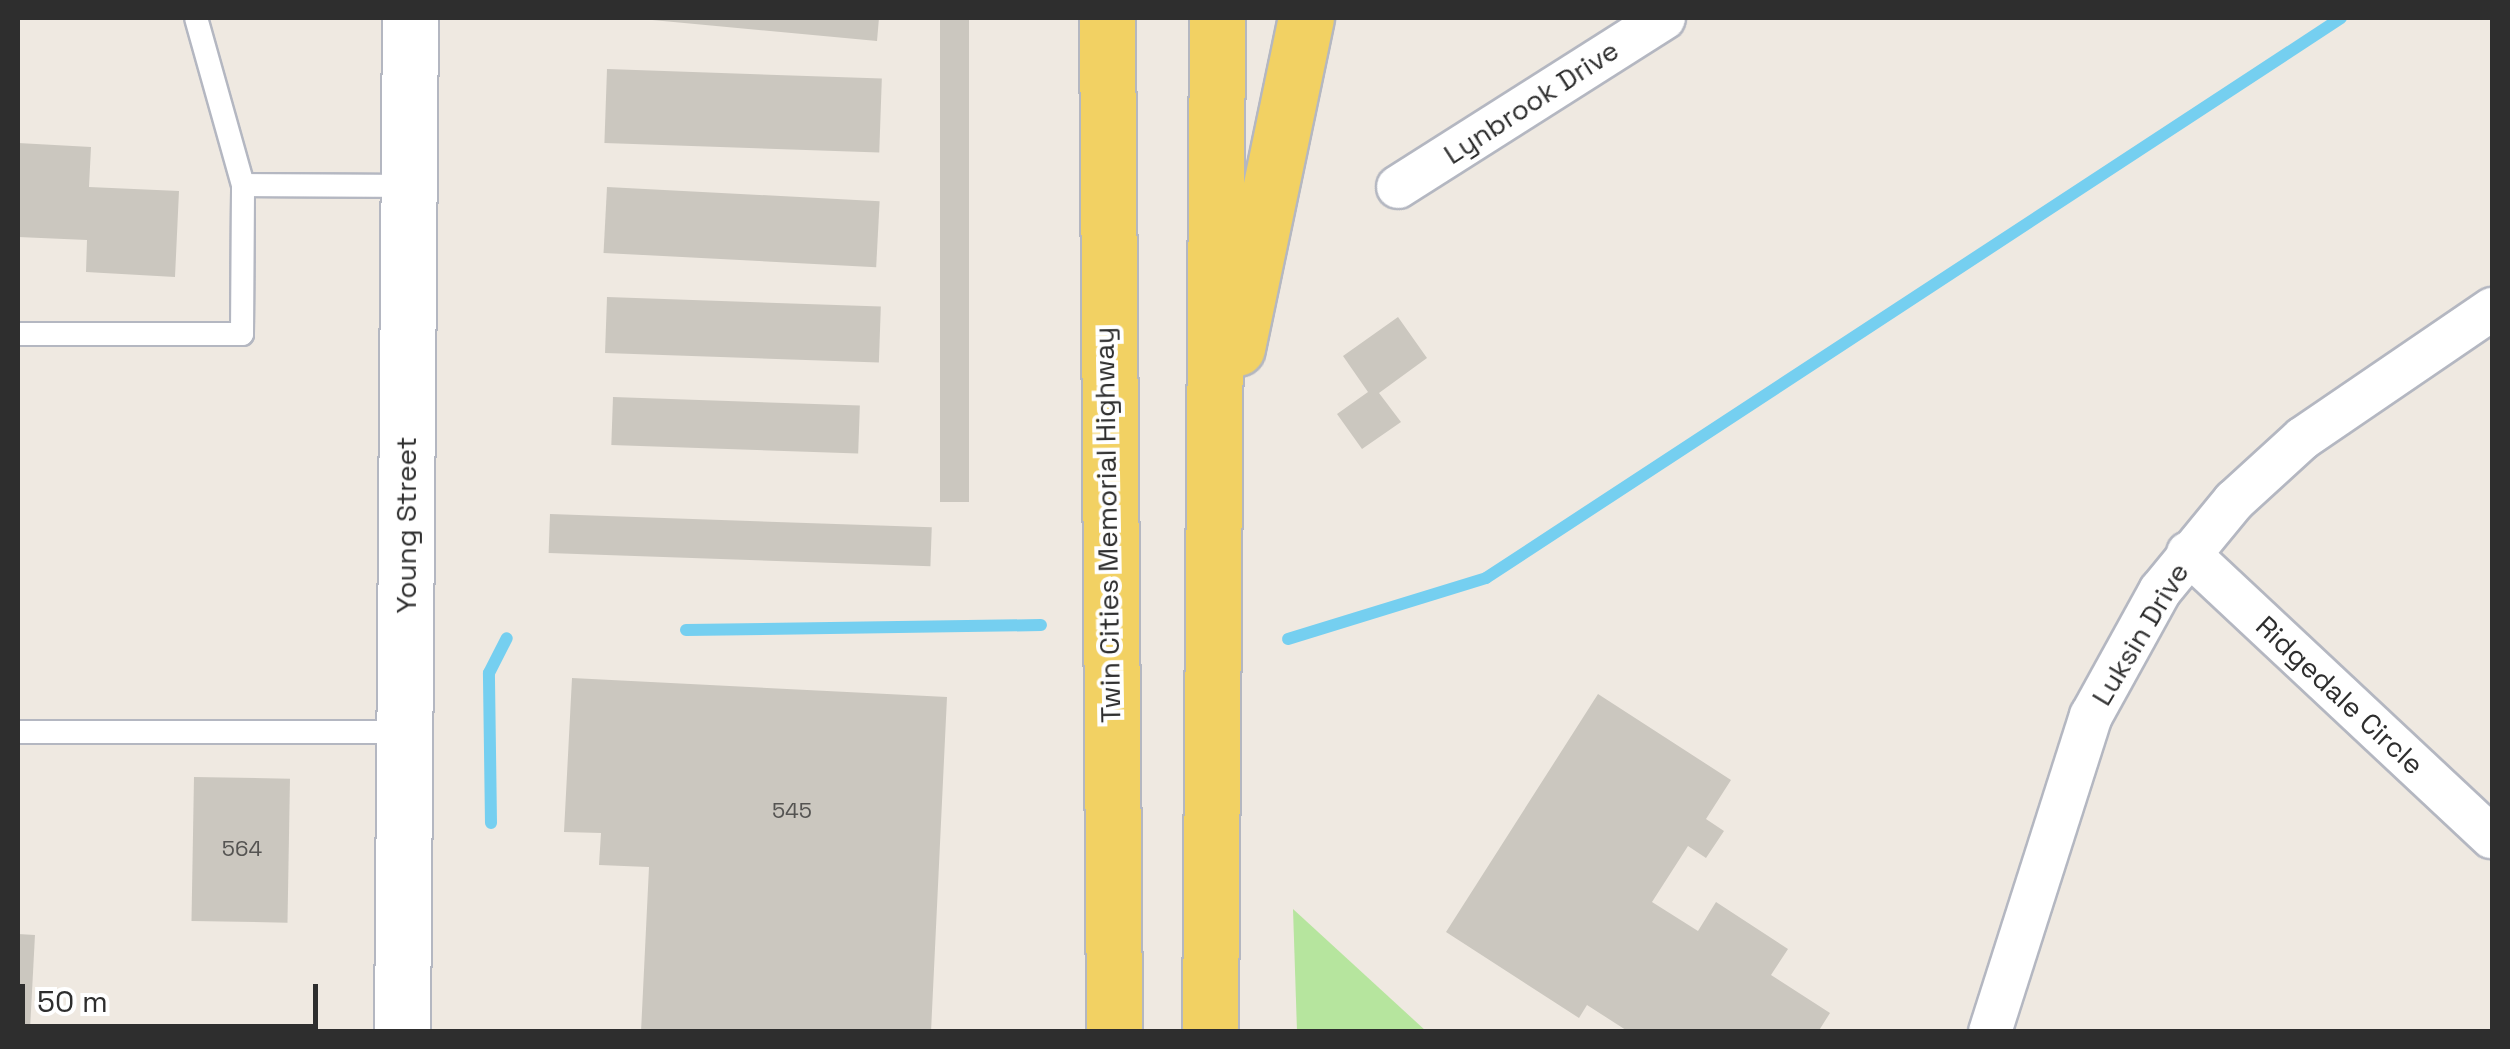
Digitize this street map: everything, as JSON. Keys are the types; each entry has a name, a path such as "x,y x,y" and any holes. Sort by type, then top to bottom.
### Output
{"main road":[{"name":"Twin Cities Memorial Highway","path":"1107,18 1114,1032"},
{"path":"1210,1032 1216,18"},
{"path":"1213,463 1306,18"}],"street":[{"name":"Young Street","path":"402,1032 410,18"},
{"name":"Lynbrook Drive","path":"1398,187 1664,18"},
{"name":"Luksin Drive","path":"1990,1032 2091,716 2188,553 2303,438 2492,308"},
{"name":"Ridgedale Circle","path":"2188,553 2492,837"}],"lane":[{"path":"18,334 242,334 244,186 196,18"},
{"path":"244,186 408,186"},
{"path":"18,732 404,732"}],"green space":[{"path":"1293,909 1317,931 1426,1031 1297,1031"}],"building":[{"path":"631,18 879,18 877,41"},
{"path":"940,18 969,18 969,502 940,502"},
{"path":"607,69 882,79 879,153 604,143"},
{"path":"18,143 91,147 89,187 179,191 175,277 86,272 87,240 18,237"},
{"path":"607,187 880,201 876,267 604,253"},
{"path":"607,297 881,307 879,363 605,353"},
{"path":"1398,317 1427,358 1379,393 1401,422 1362,449 1337,414 1368,392 1343,356"},
{"path":"613,397 860,406 858,454 611,445"},
{"path":"550,514 932,527 930,566 549,553"},
{"path":"572,678 947,697 931,1032 641,1032 649,867 599,865 601,833 564,832"},
{"path":"1598,694 1731,780 1706,819 1724,831 1706,858 1688,846 1652,902 1698,931 1716,902 1788,949 1771,975 1830,1013 1818,1032 1629,1032 1587,1005 1579,1018 1446,932"},
{"path":"194,777 290,779 287,923 191,921"},
{"path":"18,934 35,935 30,1032 18,1032"}],"waterway":[{"path":"1288,639 1486,578 2341,18"},
{"path":"686,630 1041,625"},
{"path":"491,823 489,673 507,638"}]}
